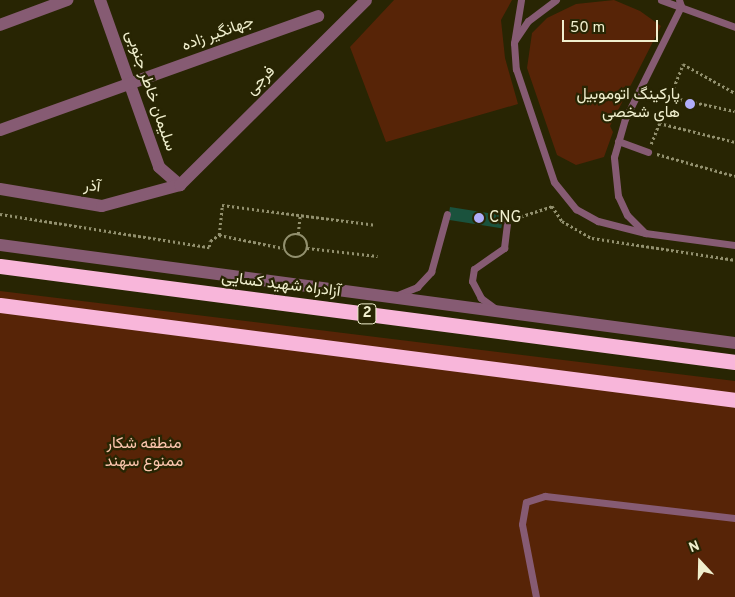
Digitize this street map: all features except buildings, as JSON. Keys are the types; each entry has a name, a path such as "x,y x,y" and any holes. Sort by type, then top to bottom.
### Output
{"highway":[{"name":"آزادراه شهید کسایی","path":"0,266 735,362"},
{"path":"0,305 735,400"}],"street":[{"path":"0,25 67,0"},
{"name":"سلیمان خاطر جنوبی","path":"100,0 159,168 180,185"},
{"name":"فرجی","path":"180,185 366,0"},
{"name":"جهانگیر زاده","path":"0,130 318,16"},
{"name":"آذر","path":"0,189 102,206 180,185"},
{"path":"0,245 735,343"},
{"path":"717,398 735,409"}],"lane":[{"path":"522,0 514,43 516,69 554,182 576,209 598,221 645,232 735,245"},
{"path":"514,43 528,20 556,0"},
{"path":"661,0 680,3 735,27"},
{"path":"645,232 627,215 618,196 614,174 618,141 625,119 680,3"},
{"path":"618,141 648,152"},
{"path":"394,297 417,287 431,272 447,214"},
{"path":"500,312 481,298 472,281 474,269 504,248 507,222"},
{"path":"536,597 522,524 526,502 545,496 735,518"}],"path":[{"path":"735,93 683,64 648,152 735,176"},
{"path":"670,97 735,111"},
{"path":"659,123 735,142"},
{"path":"219,235 222,204 375,226"},
{"path":"507,222 552,206"},
{"path":"0,214 209,247 210,241 219,235 283,248 289,256 299,258 308,248"},
{"path":"298,234 300,214"},
{"path":"283,248 284,242 291,234 298,234 305,238 308,248"},
{"path":"308,248 378,256"}],"green space":[{"path":"394,0 512,0 501,20 505,58 518,104 386,142 350,47"},
{"path":"614,0 640,11 661,26 610,126 613,132 604,157 576,165 557,155 527,68 532,33 547,18 576,4"},
{"name":"منطقه شکار ممنوع سهند","path":"0,291 735,381 735,597 0,597"}],"place":[{"name":"پارکینگ اتوموبیل های شخصی","path":"690,104"},
{"name":"CNG","path":"479,218"}]}
